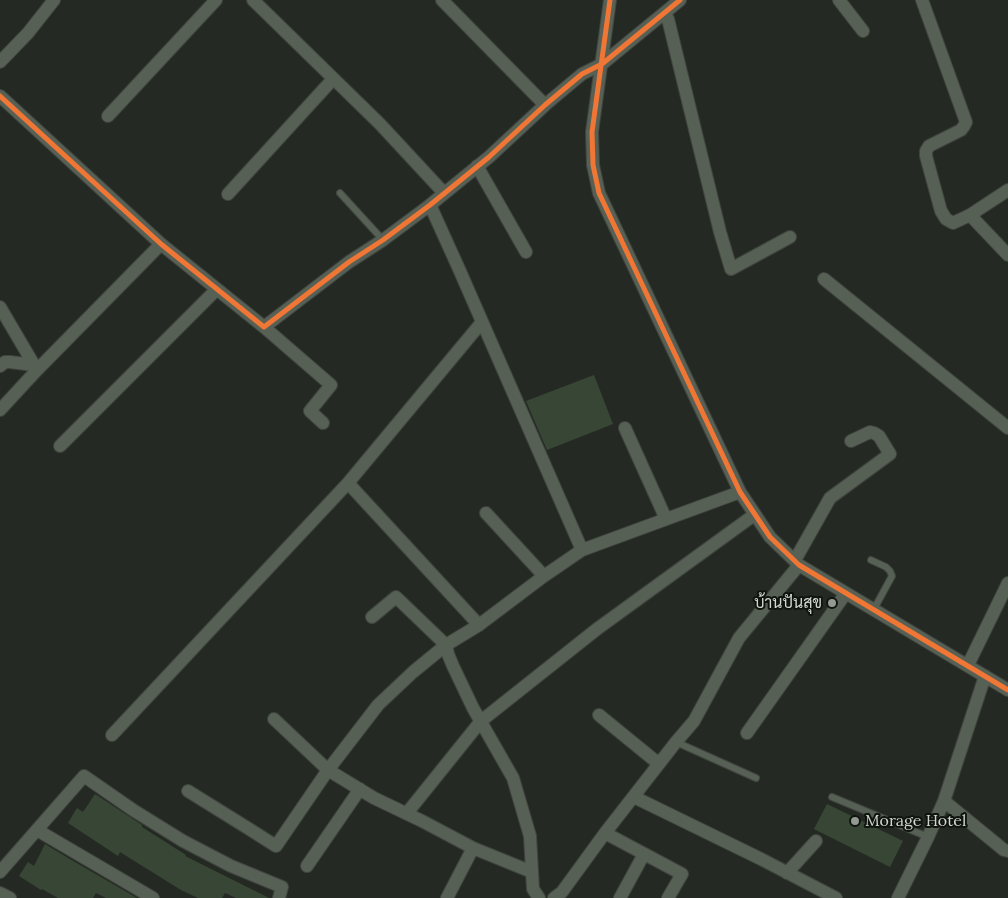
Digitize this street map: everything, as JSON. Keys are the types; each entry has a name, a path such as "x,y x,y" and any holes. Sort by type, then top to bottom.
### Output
{"street":[{"path":"108,116 216,0"},
{"path":"253,0 380,124 444,193"},
{"path":"442,0 545,105"},
{"path":"610,0 592,132 593,165 599,193 740,492 770,538 797,563 1008,690"},
{"path":"264,327 349,262 383,240 430,205 582,74 602,64 680,0"},
{"path":"839,0 863,31"},
{"path":"922,0 966,122 961,130 929,146 926,151 941,211 946,219 952,223 970,215 1008,190"},
{"path":"0,62 28,33 50,2"},
{"path":"664,14 668,19 730,269 790,237"},
{"path":"228,194 333,79"},
{"path":"0,96 162,244 264,327 331,385 310,411 322,422"},
{"path":"477,166 526,252"},
{"path":"430,205 582,550"},
{"path":"970,215 1008,255"},
{"path":"0,410 36,367 162,244"},
{"path":"824,279 1008,428"},
{"path":"60,446 217,289"},
{"path":"0,308 36,367"},
{"path":"112,735 348,483 482,322"},
{"path":"0,366 5,362 10,362 36,367"},
{"path":"625,428 666,519"},
{"path":"554,898 562,892 605,833 694,721 739,638 797,563 830,498 890,454 879,436 874,433 870,432 851,441"},
{"path":"348,483 479,625"},
{"path":"188,791 276,846 328,770 378,705 446,645 479,625 582,550 740,492"},
{"path":"486,513 544,576"},
{"path":"407,813 481,721 598,629 754,515"},
{"path":"968,665 1008,583"},
{"path":"747,733 846,593"},
{"path":"372,617 396,597 446,645 453,666 512,778 530,836 533,889 539,898"},
{"path":"898,898 944,801 985,676"},
{"path":"599,714 659,764"},
{"path":"274,720 328,770 374,798 473,848 532,872"},
{"path":"0,872 84,776 133,810 183,841 231,866 282,887 279,898"},
{"path":"307,866 360,789"},
{"path":"634,797 836,898"},
{"path":"944,801 1004,850 1008,851"},
{"path":"37,830 154,898"},
{"path":"605,833 682,874 668,898"},
{"path":"787,873 816,841"},
{"path":"447,898 473,848"},
{"path":"620,898 644,854"},
{"path":"0,893 10,898"}],"lane":[{"path":"340,193 383,240"},
{"path":"871,560 886,567 892,576 874,609"},
{"path":"676,742 756,778"},
{"path":"832,797 928,837"}],"building":[{"path":"594,375 613,424 547,450 526,401"},
{"path":"95,794 185,856 269,898 236,898 225,893 222,898 198,898 181,890 120,852 118,856 68,823 77,808 83,812"},
{"path":"827,804 903,841 890,867 814,829"},
{"path":"45,844 137,898 106,898 96,893 93,898 58,898 41,890 19,876 28,862 34,866"}],"cycle path":[{"path":"610,0 592,132 593,165 599,193 740,492 770,537 799,565 1008,690"},
{"path":"0,96 161,244 264,327 349,262 383,240 430,205 489,157 545,105 582,74 602,64 680,0"}],"place":[{"name":"บ้านปันสุข","path":"832,603"},
{"name":"Morage Hotel","path":"855,821"}]}
